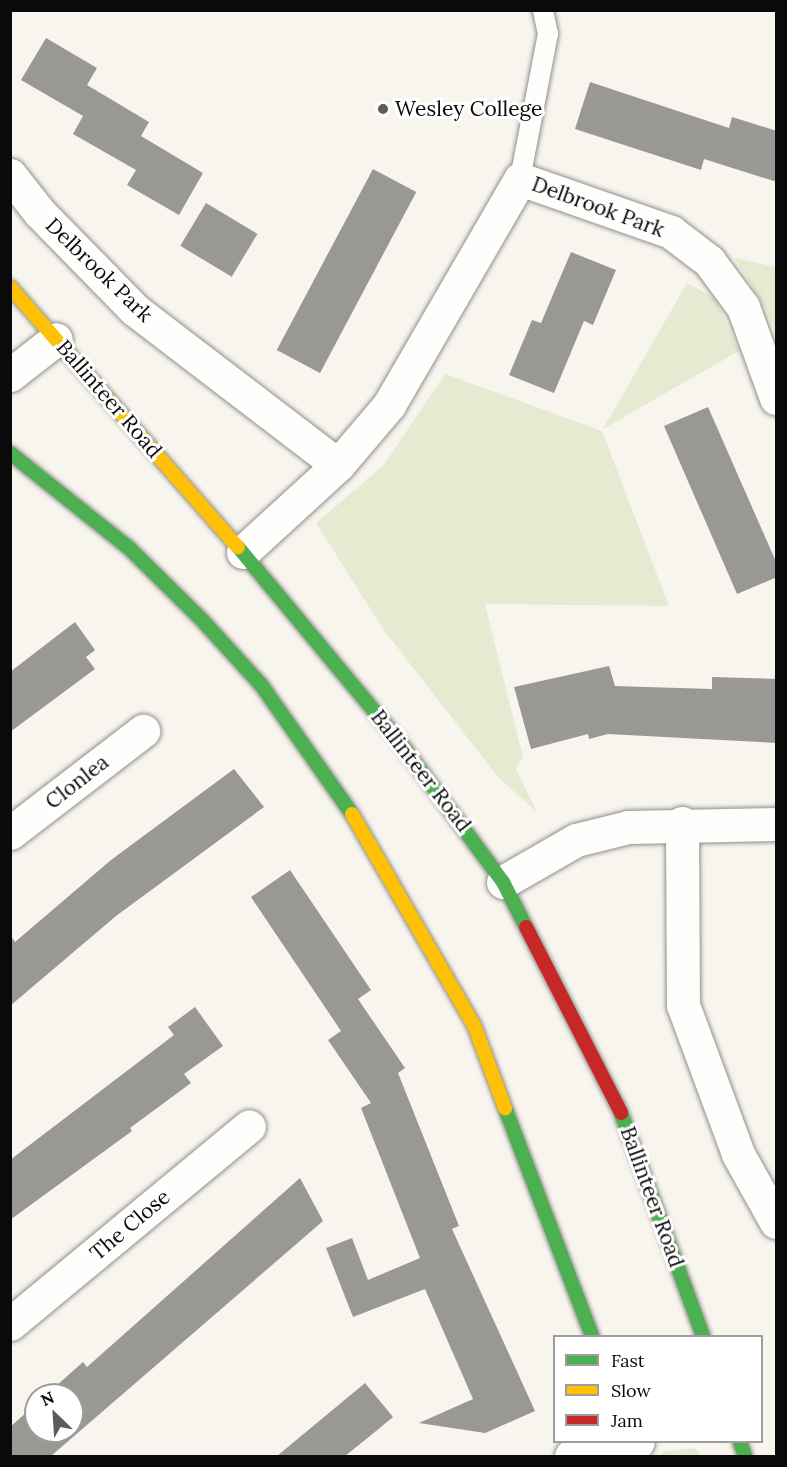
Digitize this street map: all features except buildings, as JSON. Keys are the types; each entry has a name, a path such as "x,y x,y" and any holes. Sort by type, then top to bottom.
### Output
{"main road":[{"name":"Ballinteer Road","path":"10,288 243,552 404,746 503,882 625,1122 703,1335"},
{"path":"10,453 129,548 202,620 262,686 324,771 474,1025 592,1335"}],"street":[{"name":"Delbrook Park","path":"10,175 40,213 135,310 338,465"},
{"name":"Delbrook Park","path":"243,552 338,465 394,396 520,180 670,232 709,261 743,307 777,398"},
{"path":"10,375 56,339"},
{"name":"Clonlea","path":"10,833 143,731"},
{"path":"682,823 683,1005 715,1102 777,1222"},
{"path":"503,882 576,840 628,826 682,823 777,824"},
{"name":"The Close","path":"10,1324 249,1126"},
{"path":"572,1456 623,1448"}],"lane":[{"path":"520,180 548,34 543,10"}],"green space":[{"path":"735,258 776,267 776,334 767,311"},
{"path":"687,283 715,298 739,351 603,429"},
{"path":"445,374 602,431 669,606 485,604 523,757 516,769 537,812 498,777 383,629 316,523 383,466"},
{"path":"695,1448 702,1456 659,1456 663,1452"}],"traffic: fast":[{"path":"10,453 129,548 202,620 262,686 352,814"},
{"path":"238,547 396,737 503,882 526,927"},
{"path":"505,1108 592,1335"},
{"path":"621,1113 703,1335"},
{"path":"740,1443 745,1456"}],"traffic: slow":[{"path":"10,287 238,547"},
{"path":"352,814 474,1025 505,1108"}],"traffic: jam":[{"path":"526,927 621,1113"}],"place":[{"name":"Wesley College","path":"383,109"}]}
